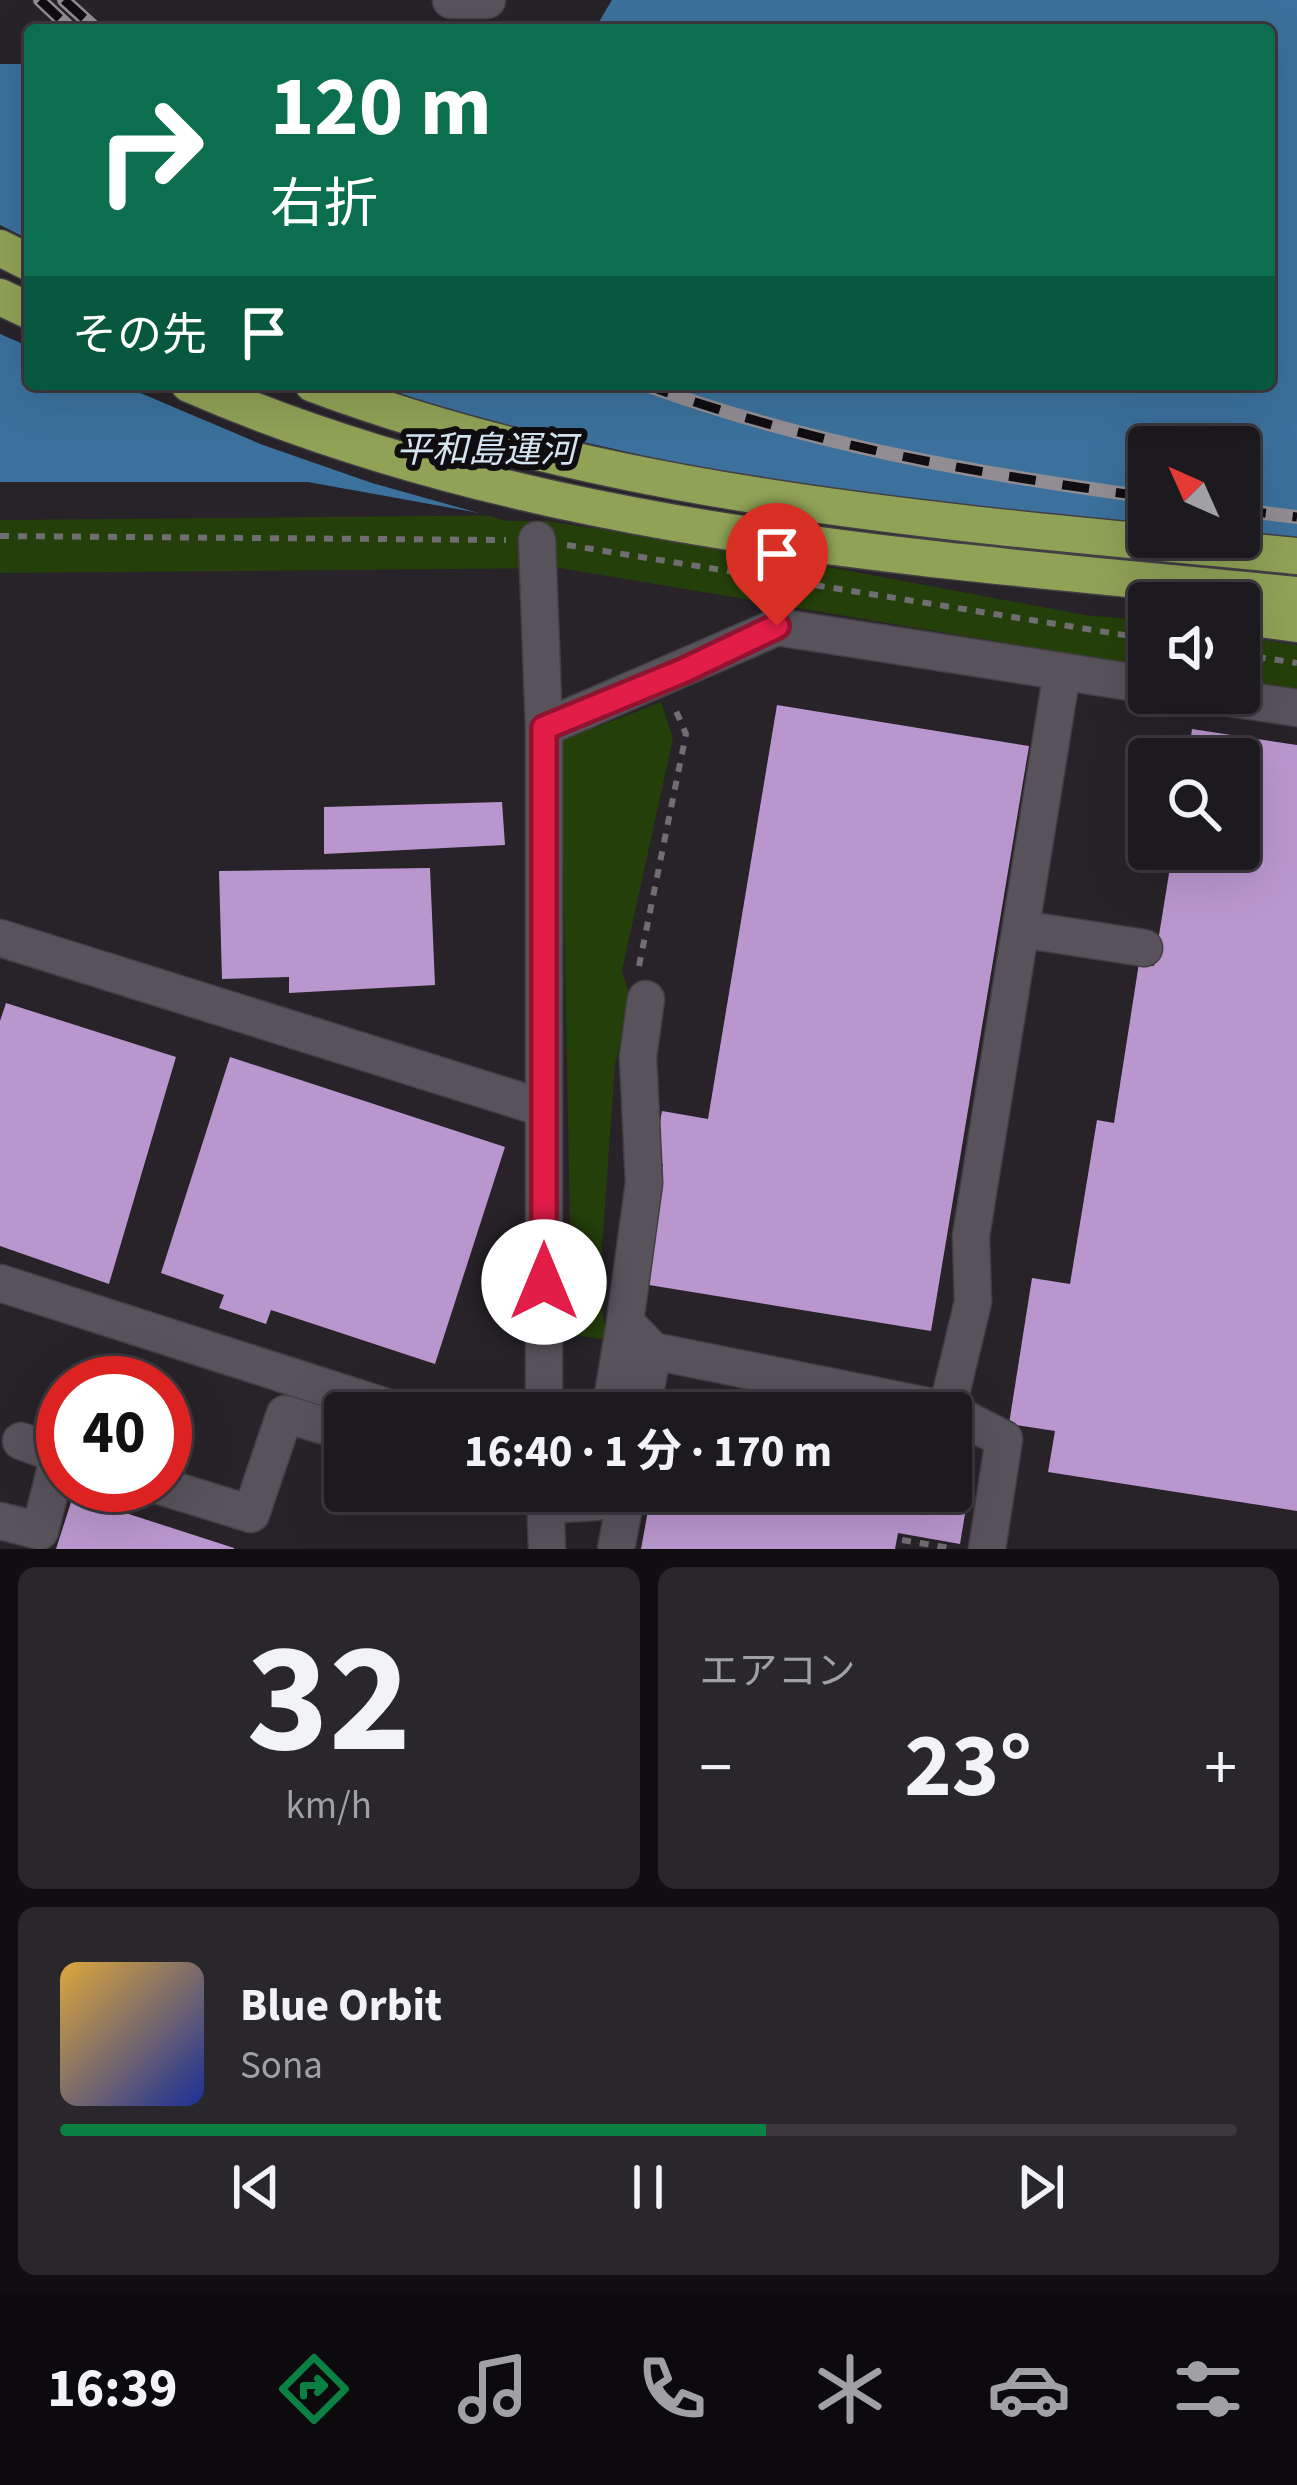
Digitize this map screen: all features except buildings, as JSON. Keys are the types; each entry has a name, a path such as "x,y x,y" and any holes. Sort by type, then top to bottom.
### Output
{"highway":[{"path":"205,390 339,442 464,479 597,509 1128,596"},
{"path":"332,390 474,436 738,493 955,523 1297,556"},
{"path":"941,562 1297,595"},
{"path":"1260,619 1297,624"}],"street":[{"path":"451,0 487,0"},
{"path":"537,540 544,728 544,1392"},
{"path":"544,728 777,626 1128,683"},
{"path":"951,1392 973,1302 971,1236 1062,672"},
{"path":"1260,702 1297,708"},
{"path":"1021,929 1144,948"},
{"path":"0,938 543,1108"},
{"path":"613,1392 644,1183 638,1057 646,999"},
{"path":"0,1283 340,1392"},
{"path":"625,1322 653,1351 857,1392"},
{"path":"645,1392 653,1351"},
{"path":"192,1496 250,1514 285,1414 324,1426"},
{"path":"972,1422 1004,1438 987,1549"},
{"path":"21,1441 36,1446"},
{"path":"0,1521 40,1531 45,1512"},
{"path":"546,1512 547,1549"},
{"path":"616,1549 623,1512"}],"path":[{"path":"0,536 537,540 1128,636"},
{"path":"1260,657 1297,663"},
{"path":"646,999 637,975 686,734 663,679"},
{"path":"902,1540 955,1549"}],"green space":[{"path":"547,515 745,545 1128,617 1128,663 560,568 0,573 0,520"},
{"path":"1260,639 1297,645 1297,692 1260,686"},
{"path":"661,702 673,738 622,971 631,999 615,1064 599,1289 607,1340 572,1335 561,741"}],"water":[{"name":"平和島運河","path":"612,0 1297,0 1297,645 1260,639 1260,582 1128,582 1128,617 547,515 485,514 308,482 0,482 0,64 24,64 24,390 1275,390 1275,24 598,24"}],"pier":[{"path":"0,225 24,237 24,344 0,334"},
{"path":"133,390 392,390 455,413 716,472 894,498 1128,522 1128,558 1260,558 1260,536 1297,540 1297,645 1260,639 1260,582 1128,582 1128,619 1085,615 744,551 546,521 507,521 372,483 263,445"}],"railway":[{"path":"40,0 66,24"},
{"path":"64,0 90,24"},
{"path":"661,390 830,440 1128,494"},
{"path":"1260,513 1297,517"}],"route":[{"path":"544,1282 544,728 777,626"}]}
